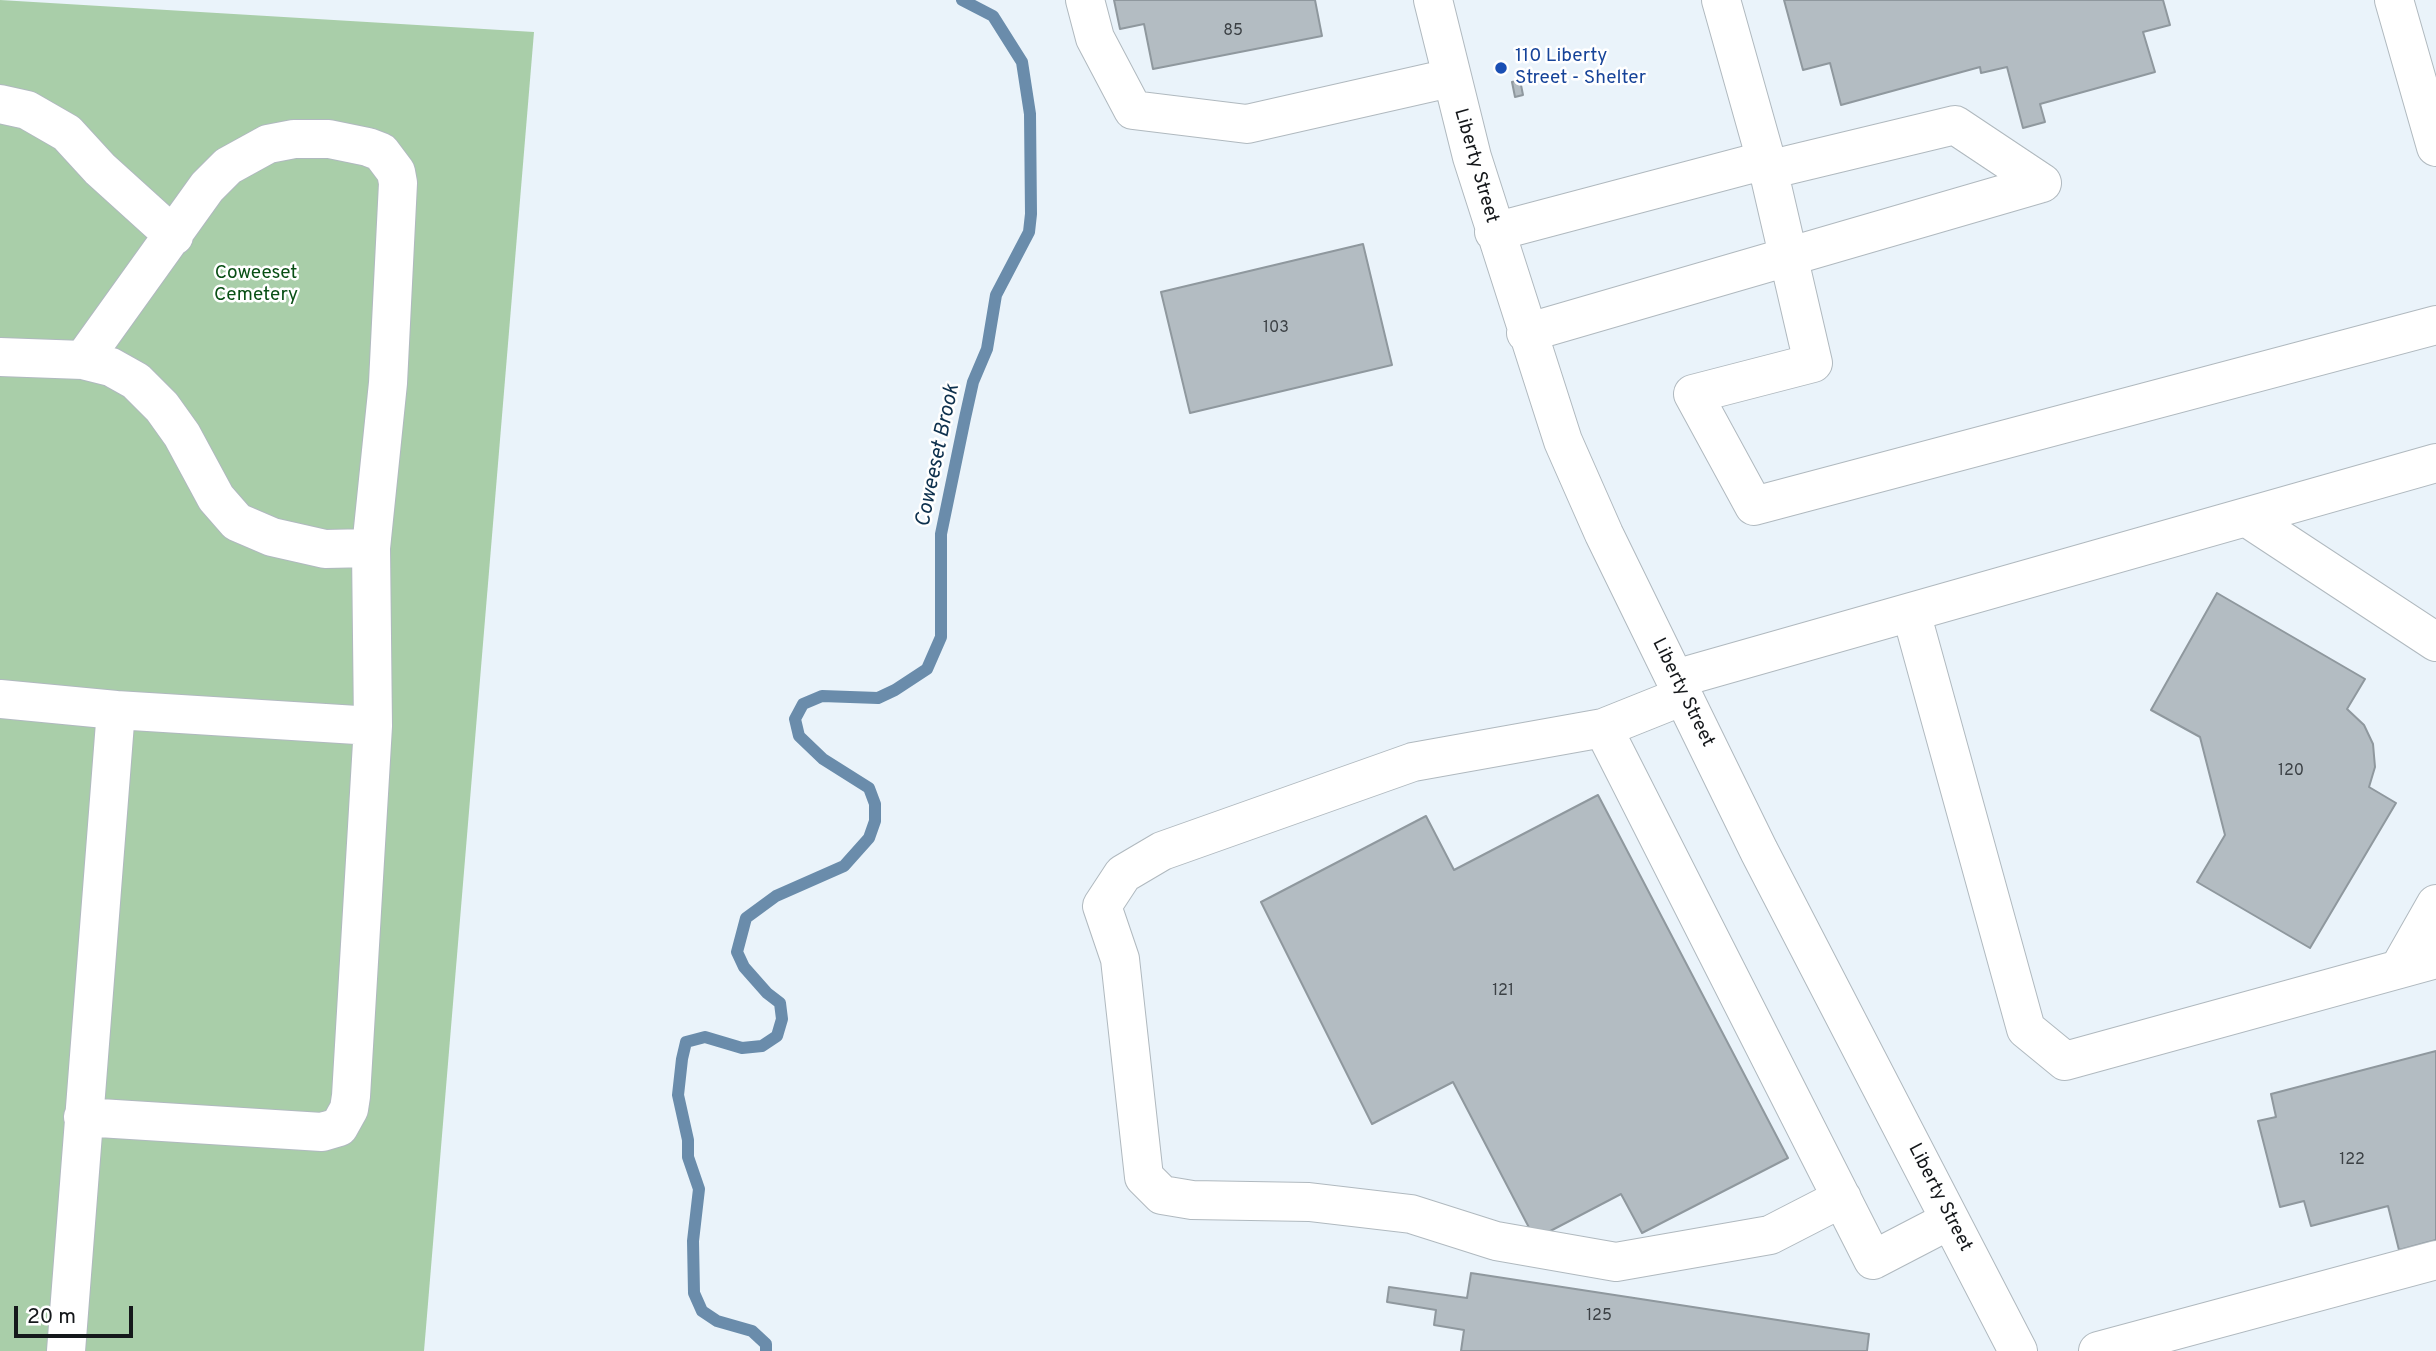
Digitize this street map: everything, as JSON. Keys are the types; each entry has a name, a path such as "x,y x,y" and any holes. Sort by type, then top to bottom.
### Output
{"street":[{"path":"1086,0 1095,38 1133,110 1247,124 1450,78"},
{"name":"Liberty Street","path":"1433,0 1450,78 1494,232 1563,441 1604,534 1759,851 2018,1351"},
{"path":"1721,0 1767,165 1813,363 1693,394 1754,506 2436,324"},
{"path":"2394,0 2436,147"},
{"path":"0,104 27,110 68,133 100,169 174,236"},
{"path":"1494,232 1767,165 1955,125 2042,183 1526,332"},
{"path":"83,360 207,187 228,166 268,144 294,139 329,139 381,152 390,162 398,183 388,383 371,548 373,726 349,1109 339,1127 323,1132 83,1117"},
{"path":"0,357 83,360 111,367 135,381 162,407 216,498 237,522 272,537 325,549 371,548"},
{"path":"1842,1198 1769,1235 1616,1262 1496,1241 1411,1214 1309,1202 1192,1200 1162,1195 1144,1177 1120,959 1101,906 1123,874 1162,851 1413,762 1603,728 1679,687 1911,612 2436,463"},
{"path":"2246,517 2436,642"},
{"path":"1911,612 2026,1028 2065,1061 2436,959"},
{"path":"0,699 116,710 373,726"},
{"path":"66,1351 116,710"},
{"path":"1603,728 1873,1260 1950,1220"},
{"path":"2399,970 2436,904"},
{"path":"2098,1351 2436,1260"}],"green space":[{"name":"Coweeset Cemetery","path":"0,0 534,32 424,1351 0,1351"}],"building":[{"path":"1114,0 1315,0 1322,36 1153,69 1144,24 1120,29"},
{"path":"1784,0 2163,0 2170,25 2143,32 2155,72 2040,104 2045,122 2023,128 2007,67 1981,73 1980,67 1841,105 1830,63 1803,70"},
{"path":"1520,80 1523,95 1515,97 1512,82"},
{"path":"1363,244 1392,365 1190,413 1161,292"},
{"path":"2217,593 2365,679 2347,709 2364,725 2373,744 2375,767 2369,787 2396,803 2310,948 2197,882 2225,835 2200,737 2151,710"},
{"path":"1598,795 1788,1158 1642,1233 1621,1194 1535,1239 1453,1082 1372,1124 1261,902 1426,816 1454,870"},
{"path":"2436,1051 2436,1240 2399,1250 2388,1206 2311,1226 2304,1201 2280,1207 2258,1121 2276,1117 2271,1094"},
{"path":"1471,1273 1869,1334 1867,1351 1461,1351 1464,1330 1434,1325 1436,1310 1387,1302 1389,1287 1467,1298"}],"waterway":[{"name":"Coweeset Brook","path":"766,1351 766,1344 752,1331 717,1321 702,1311 694,1293 693,1241 699,1189 688,1157 688,1140 678,1095 682,1059 686,1042 705,1037 742,1048 762,1046 777,1036 782,1019 780,1003 767,993 744,967 737,952 746,918 776,896 844,866 869,838 875,821 875,804 869,788 823,759 799,736 795,719 803,704 822,696 878,698 895,690 927,669 941,637 941,534 965,418 973,382 987,349 996,295 1029,232 1031,214 1030,114 1022,62 993,16 962,0"}],"place":[{"name":"110 Liberty Street - Shelter","path":"1501,68"}]}
